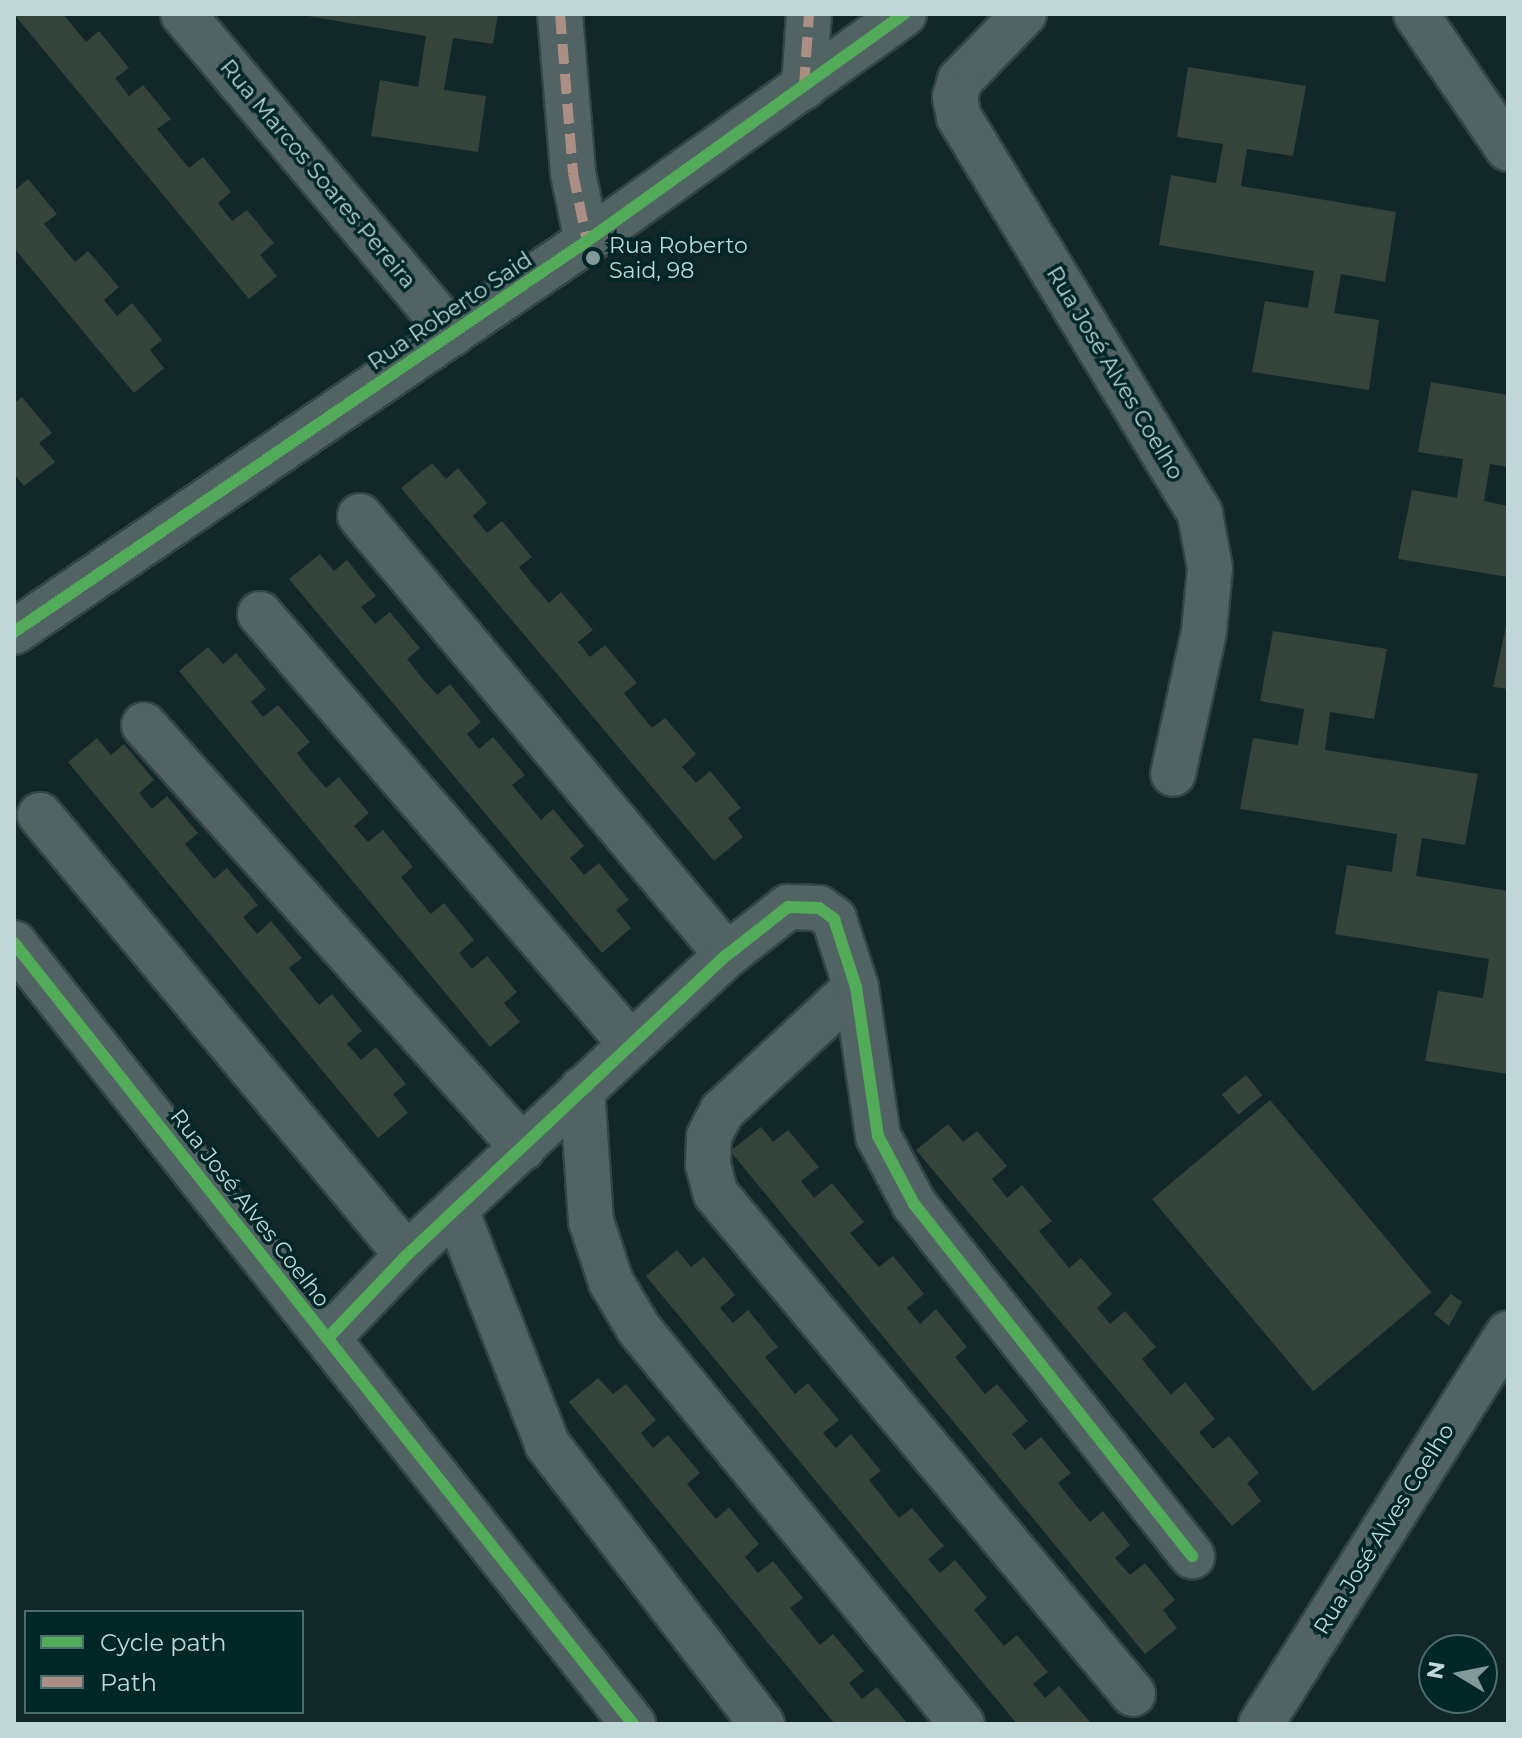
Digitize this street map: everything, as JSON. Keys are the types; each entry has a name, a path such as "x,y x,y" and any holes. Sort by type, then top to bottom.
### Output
{"street":[{"name":"Rua Marcos Soares Pereira","path":"183,14 452,334"},
{"path":"560,14 573,173 587,241"},
{"path":"804,87 809,14"},
{"name":"Rua Roberto Said","path":"14,632 587,241 904,14"},
{"name":"Rua José Alves Coelho","path":"1024,14 960,80 955,97 959,117 1200,514 1210,568 1204,632 1173,774"},
{"path":"1416,14 1508,149"},
{"path":"360,516 727,955"},
{"path":"260,614 631,1044"},
{"path":"144,725 523,1148"},
{"path":"40,815 407,1255"},
{"path":"328,1338 407,1255 727,955 788,907 819,908 834,919 856,987 878,1136 914,1204 1192,1556"},
{"name":"Rua José Alves Coelho","path":"14,943 633,1724"},
{"path":"856,987 722,1111 709,1137 708,1165 716,1194 1133,1694"},
{"path":"582,1089 591,1221 611,1282 639,1329 962,1724"},
{"path":"456,1210 547,1444 762,1724"},
{"name":"Rua José Alves Coelho","path":"1261,1724 1508,1333"}],"building":[{"path":"14,14 63,14 86,42 99,31 129,68 115,78 129,96 143,85 171,119 157,129 175,151 189,168 203,157 231,192 218,203 232,221 247,210 274,243 260,255 277,276 249,299"},
{"path":"296,14 498,14 493,44 453,38 444,90 486,96 478,152 371,136 380,80 418,87 426,36"},
{"path":"1188,67 1306,86 1293,156 1247,149 1241,186 1396,212 1385,282 1341,274 1334,313 1379,320 1369,390 1252,372 1265,301 1308,308 1314,271 1159,245 1171,175 1216,183 1223,144 1177,137"},
{"path":"28,179 57,214 44,224 75,262 88,251 119,287 104,300 117,316 132,303 162,340 150,350 164,368 134,393 14,248 14,191"},
{"path":"1431,382 1508,395 1508,467 1490,464 1484,501 1508,506 1508,577 1398,559 1412,490 1457,498 1463,459 1418,452"},
{"path":"22,397 52,433 39,443 55,462 24,486 14,474 14,403"},
{"path":"432,463 446,479 458,468 487,503 473,516 487,533 502,521 532,557 519,567 534,586 549,603 561,592 593,630 578,642 590,657 605,645 637,683 624,693 652,728 665,718 696,754 682,767 696,783 710,771 741,808 728,818 743,837 714,861 401,488"},
{"path":"320,554 334,571 347,560 376,596 361,607 375,624 390,612 420,648 407,659 423,679 437,695 450,684 481,722 467,734 479,749 493,737 525,775 512,785 541,820 553,809 584,846 570,858 584,875 599,863 629,900 616,910 631,928 602,953 289,579"},
{"path":"1508,617 1508,689 1493,687"},
{"path":"1273,631 1387,649 1374,719 1330,712 1325,750 1478,774 1465,845 1422,838 1416,876 1508,891 1508,1074 1425,1061 1438,991 1483,998 1489,959 1335,934 1347,865 1392,872 1397,834 1240,809 1253,738 1298,745 1304,709 1260,701"},
{"path":"208,647 223,664 236,653 266,689 251,702 263,717 278,705 310,742 297,753 326,788 339,777 369,813 354,826 368,842 383,830 413,867 401,877 431,914 444,903 474,940 459,953 472,969 487,956 517,992 504,1003 520,1022 490,1047 179,671"},
{"path":"97,738 111,755 124,744 154,780 139,793 152,809 167,796 198,833 185,844 214,879 227,868 258,905 243,917 257,934 271,921 302,958 289,968 319,1005 332,994 362,1031 347,1044 361,1060 376,1047 406,1084 393,1094 408,1113 378,1138 68,762"},
{"path":"1246,1075 1262,1095 1238,1115 1222,1095"},
{"path":"1270,1100 1431,1292 1313,1391 1152,1199"},
{"path":"948,1124 963,1142 977,1131 1007,1166 992,1179 1007,1198 1022,1185 1052,1221 1039,1231 1069,1268 1081,1258 1112,1294 1097,1308 1110,1324 1125,1311 1156,1347 1142,1359 1171,1395 1185,1382 1215,1419 1199,1432 1213,1449 1229,1436 1259,1473 1247,1483 1261,1501 1232,1526 916,1150"},
{"path":"761,1127 773,1142 788,1130 819,1167 801,1181 814,1198 832,1183 864,1222 850,1233 879,1267 893,1256 924,1294 907,1308 920,1324 936,1309 967,1347 955,1357 985,1394 997,1384 1028,1421 1012,1434 1025,1450 1041,1437 1071,1473 1058,1483 1073,1502 1090,1522 1103,1511 1130,1545 1115,1558 1130,1575 1145,1563 1175,1600 1163,1610 1177,1628 1145,1654 730,1151"},
{"path":"677,1250 691,1267 704,1257 735,1295 720,1308 733,1323 748,1310 778,1347 765,1357 795,1394 808,1383 839,1420 823,1433 836,1448 851,1434 881,1471 869,1480 899,1518 912,1508 944,1546 928,1559 940,1573 955,1560 987,1598 974,1610 1004,1646 1017,1635 1048,1672 1033,1684 1045,1698 1059,1686 1090,1722 1017,1724 646,1276"},
{"path":"1451,1294 1462,1302 1449,1326 1434,1314"},
{"path":"598,1378 613,1394 626,1384 656,1420 641,1433 653,1448 668,1435 700,1473 687,1484 716,1519 729,1507 759,1544 745,1557 758,1573 773,1561 803,1598 790,1608 820,1645 833,1634 864,1671 849,1683 862,1699 877,1687 908,1724 835,1724 569,1402"}],"marked path":[{"path":"560,14 573,173 587,241"},
{"path":"804,87 809,14"}],"cycle path":[{"path":"14,632 587,241 904,14"},
{"path":"328,1338 407,1255 727,955 788,907 819,908 834,919 856,987 878,1136 914,1204 1192,1556"},
{"path":"14,943 633,1724"}],"place":[{"name":"Rua Roberto Said, 98","path":"593,258"}]}
